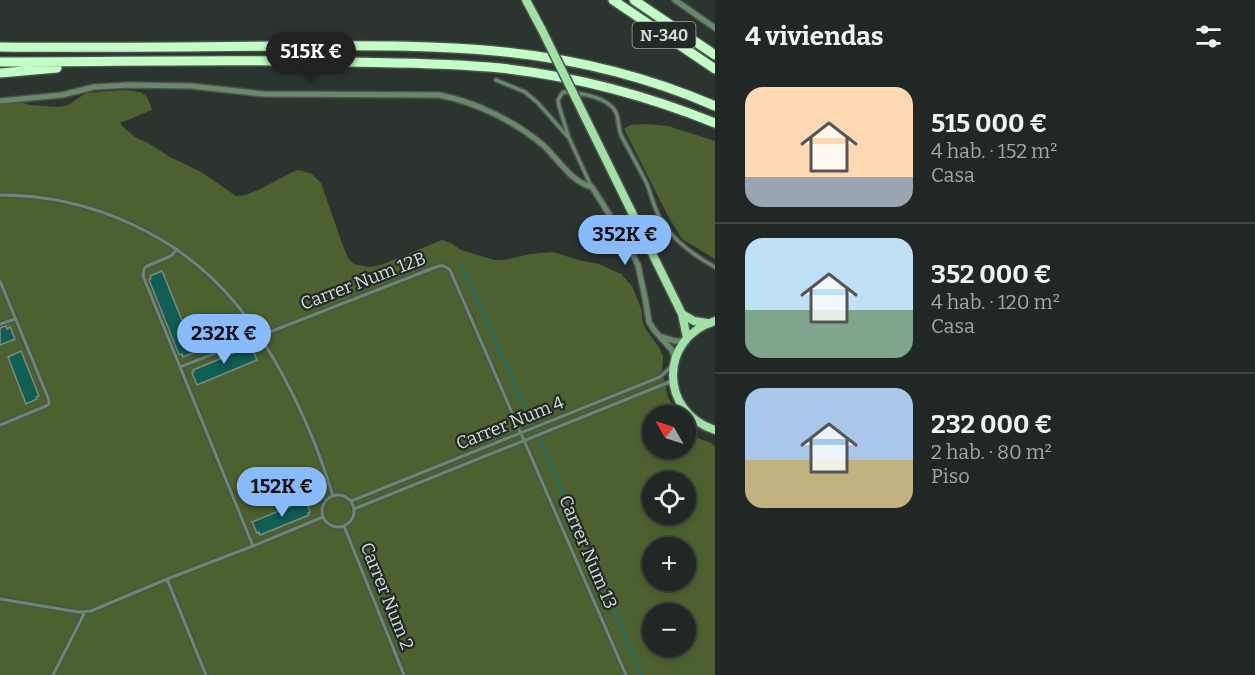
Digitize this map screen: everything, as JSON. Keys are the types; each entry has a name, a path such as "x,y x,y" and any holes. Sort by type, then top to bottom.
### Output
{"highway":[{"name":"N-340","path":"613,0 715,69"},
{"name":"N-340","path":"634,0 715,55"},
{"path":"0,45 56,48 445,47 497,51 569,62 620,73 715,105"},
{"path":"0,62 305,61 446,64 498,68 535,72 610,87 715,123"},
{"path":"0,73 119,62"}],"main road":[{"path":"526,0 682,314 686,339"},
{"path":"682,314 694,321 713,321"},
{"path":"713,321 698,328 686,339 675,361 673,381 679,400 687,412 697,422 715,430"}],"street":[{"path":"675,0 715,28"},
{"path":"0,101 62,95 86,88 129,85 191,86 264,94 439,95 476,106 522,129 545,147 581,183 592,187 634,258 641,278 649,322 672,350 675,361"},
{"path":"660,336 675,341 686,339"}],"lane":[{"path":"496,80 525,92 569,138"},
{"path":"592,187 569,138 559,106 558,100 563,92 584,94 612,106 618,114 620,132 646,183 662,222 688,251 715,267"},
{"path":"0,195 40,197 95,210 135,225 177,249 196,264 223,289 259,336 298,406 321,460 333,496"},
{"path":"177,249 171,256 147,266 143,276 253,546"},
{"name":"Carrer Num 12B","path":"180,368 441,265 450,270 524,440"},
{"path":"0,281 49,400 46,406 0,425"},
{"path":"0,324 15,318"},
{"name":"Carrer Num 4","path":"351,501 660,377 668,372 675,361"},
{"name":"Carrer Num 4","path":"354,509 673,381"},
{"name":"Carrer Num 13","path":"524,440 626,675"},
{"path":"342,495 351,501 354,509 351,521 338,528 328,524 323,517 324,504 333,496 342,495"},
{"path":"0,599 85,612 323,517"},
{"name":"Carrer Num 2","path":"344,526 404,675"},
{"path":"167,579 206,675"},
{"path":"53,675 85,612"}],"green space":[{"path":"124,90 143,94 148,99 152,110 120,123 122,126 135,137 203,173 236,196 258,190 295,171 312,174 321,183 343,246 348,258 354,264 368,267 381,265 442,240 461,250 494,260 553,252 599,264 621,274 632,286 642,311 645,328 660,349 663,357 662,371 672,405 642,405 642,459 696,459 696,437 715,446 715,675 0,675 0,97 30,105 59,107 68,105 86,93"},
{"path":"631,125 668,126 715,141 715,259 682,239 624,129"}],"building":[{"path":"162,271 195,352 183,357 182,354 179,355 149,280 150,276"},
{"path":"6,326 7,329 10,327 15,339 0,345 0,328"},
{"path":"251,346 257,360 197,385 193,370"},
{"path":"21,351 39,396 26,404 8,357"},
{"path":"306,500 309,515 260,535 259,532 257,533 252,522"}],"waterway":[{"path":"461,264 532,422"},
{"path":"540,440 641,675"}]}
